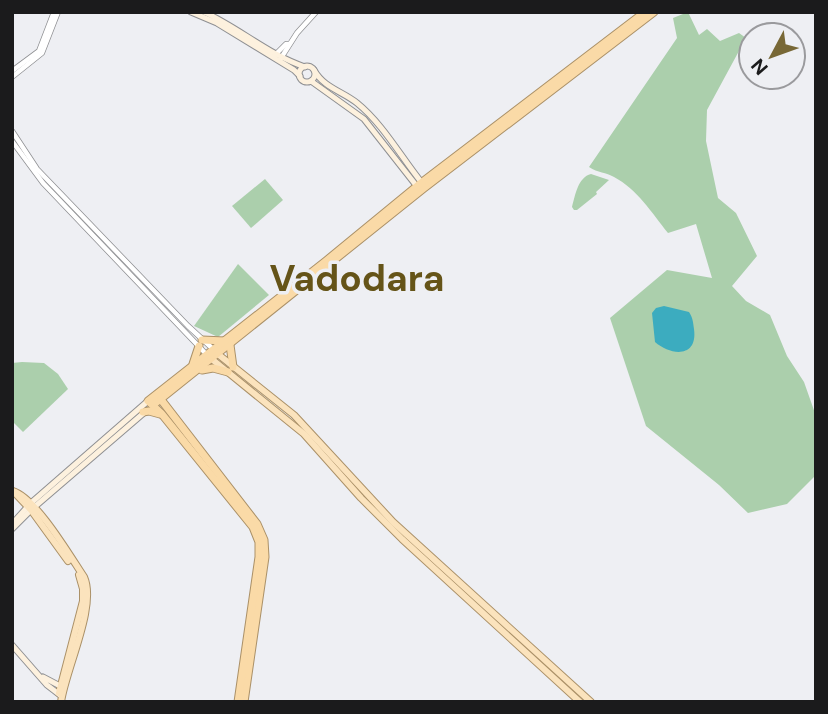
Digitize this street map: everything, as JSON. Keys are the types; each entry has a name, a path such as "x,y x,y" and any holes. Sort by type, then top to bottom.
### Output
{"highway":[{"path":"238,702 259,542 253,527 151,403 645,12"},
{"path":"421,187 654,12"},
{"path":"194,369 200,343 228,343"},
{"path":"194,369 230,370 228,343"},
{"path":"158,396 257,524 264,540 265,557 244,702"},
{"path":"143,412 155,412 166,419"}],"main road":[{"path":"191,12 217,23 277,57 311,67 326,85 356,103 369,116 421,187"},
{"path":"204,12 277,57 304,81 311,81 364,119 421,187"},
{"path":"300,76 304,67"},
{"path":"311,81 315,75 314,70"},
{"path":"213,355 310,429 426,557 580,702"},
{"path":"12,529 31,507 151,403"},
{"path":"12,524 151,403"},
{"path":"13,491 31,507 78,573 83,589 60,699"},
{"path":"426,557 591,702"},
{"path":"12,645 60,699"},
{"path":"40,676 62,687"}],"street":[{"path":"12,71 38,51 56,12"},
{"path":"12,78 42,53 56,12"},
{"path":"277,57 316,12"},
{"path":"12,131 37,169 213,355"},
{"path":"12,141 43,183 186,328"}],"green space":[{"path":"688,12 699,35 707,29 720,41 737,34 737,55 707,110 706,141 718,198 736,213 757,256 732,286 746,301 770,315 787,356 804,382 816,416 816,475 787,504 748,513 719,485 646,426 610,318 667,270 712,278 696,224 668,233 630,188 611,175 589,167 677,38 673,18"},
{"path":"591,174 609,180 597,194 574,210 572,207 578,188 583,179"},
{"path":"265,179 283,200 251,228 232,206"},
{"path":"238,264 269,295 218,337 194,326"},
{"path":"12,363 44,363 58,374 68,389 23,432 12,421"}],"water":[{"path":"664,306 689,312 694,338 688,350 675,352 655,342 652,313 656,308"}],"district":[{"name":"Vadodara","path":"357,278"}]}
